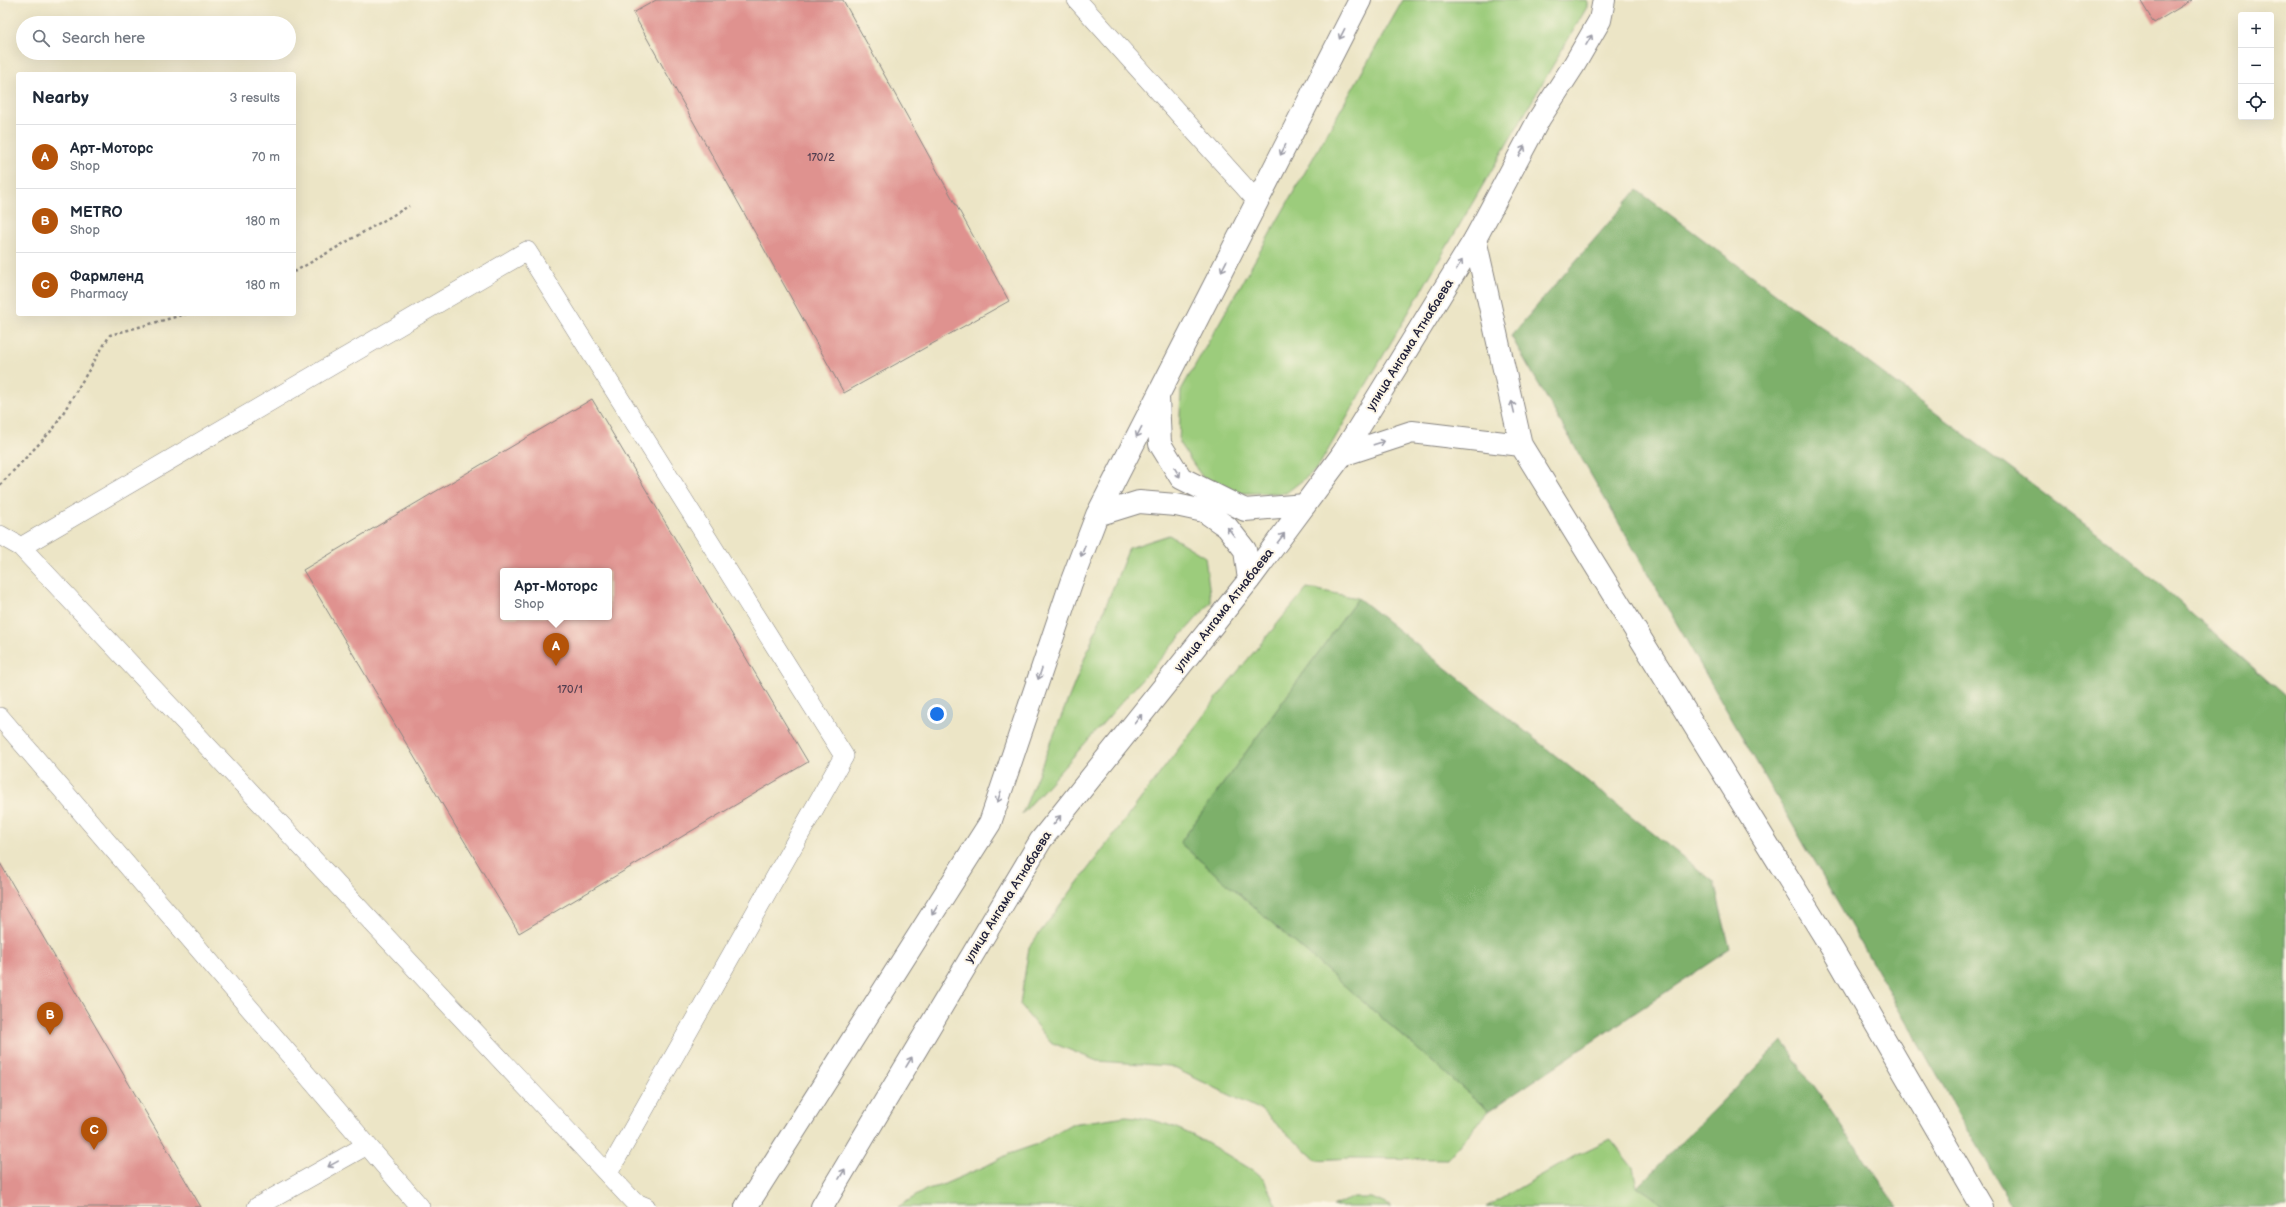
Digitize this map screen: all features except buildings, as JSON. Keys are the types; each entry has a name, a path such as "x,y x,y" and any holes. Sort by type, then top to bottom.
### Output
{"street":[{"path":"746,1207 990,823 1071,583 1097,515 1360,0"},
{"name":"улица Ангама Атнабаева","path":"822,1207 1041,840 1249,580 1342,455 1475,239 1539,119 1574,65 1600,20 1604,0"},
{"path":"1475,239 1521,445 1830,945 1982,1207"},
{"path":"1157,396 1160,444 1181,478 1245,510 1305,505"},
{"path":"1342,455 1412,432 1521,445"},
{"path":"1097,515 1138,502 1176,505 1204,511 1227,527 1245,550 1249,580"}],"lane":[{"path":"1077,0 1257,201"},
{"path":"21,547 527,251 844,756 608,1173"},
{"path":"0,535 21,547 634,1202 646,1207"},
{"path":"0,717 420,1207"},
{"path":"269,1204 367,1145"}],"path":[{"path":"296,271 409,206"},
{"path":"0,485 54,428 110,335 179,316"}],"green space":[{"path":"1403,0 1587,0 1587,7 1317,469 1286,493 1237,493 1203,478 1179,443 1181,390"},
{"path":"1637,190 2130,558 2286,697 2286,1207 2013,1207 1511,336"},
{"path":"1169,535 1205,557 1211,602 1022,814 1129,548"},
{"path":"1307,588 1358,598 1180,843 1489,1111 1447,1159 1351,1158 1316,1160 1261,1110 1170,1066 1097,1061 1050,1042 1020,1005 1029,947 1229,682"},
{"path":"1358,598 1714,882 1730,949 1489,1111 1180,843"},
{"path":"1782,1041 1898,1207 1666,1207 1637,1187"},
{"path":"1126,1116 1161,1122 1177,1128 1254,1171 1264,1180 1277,1207 898,1207 927,1189 940,1186 986,1166 1009,1154 1035,1145 1071,1124"},
{"path":"1610,1139 1633,1168 1637,1187 1666,1207 1486,1207 1573,1157"},
{"path":"1350,1198 1372,1198 1392,1207 1333,1207"}],"place":[{"name":"Арт-Моторс","path":"556,666"},
{"name":"METRO","path":"50,1035"},
{"name":"Фармленд","path":"94,1150"}]}
